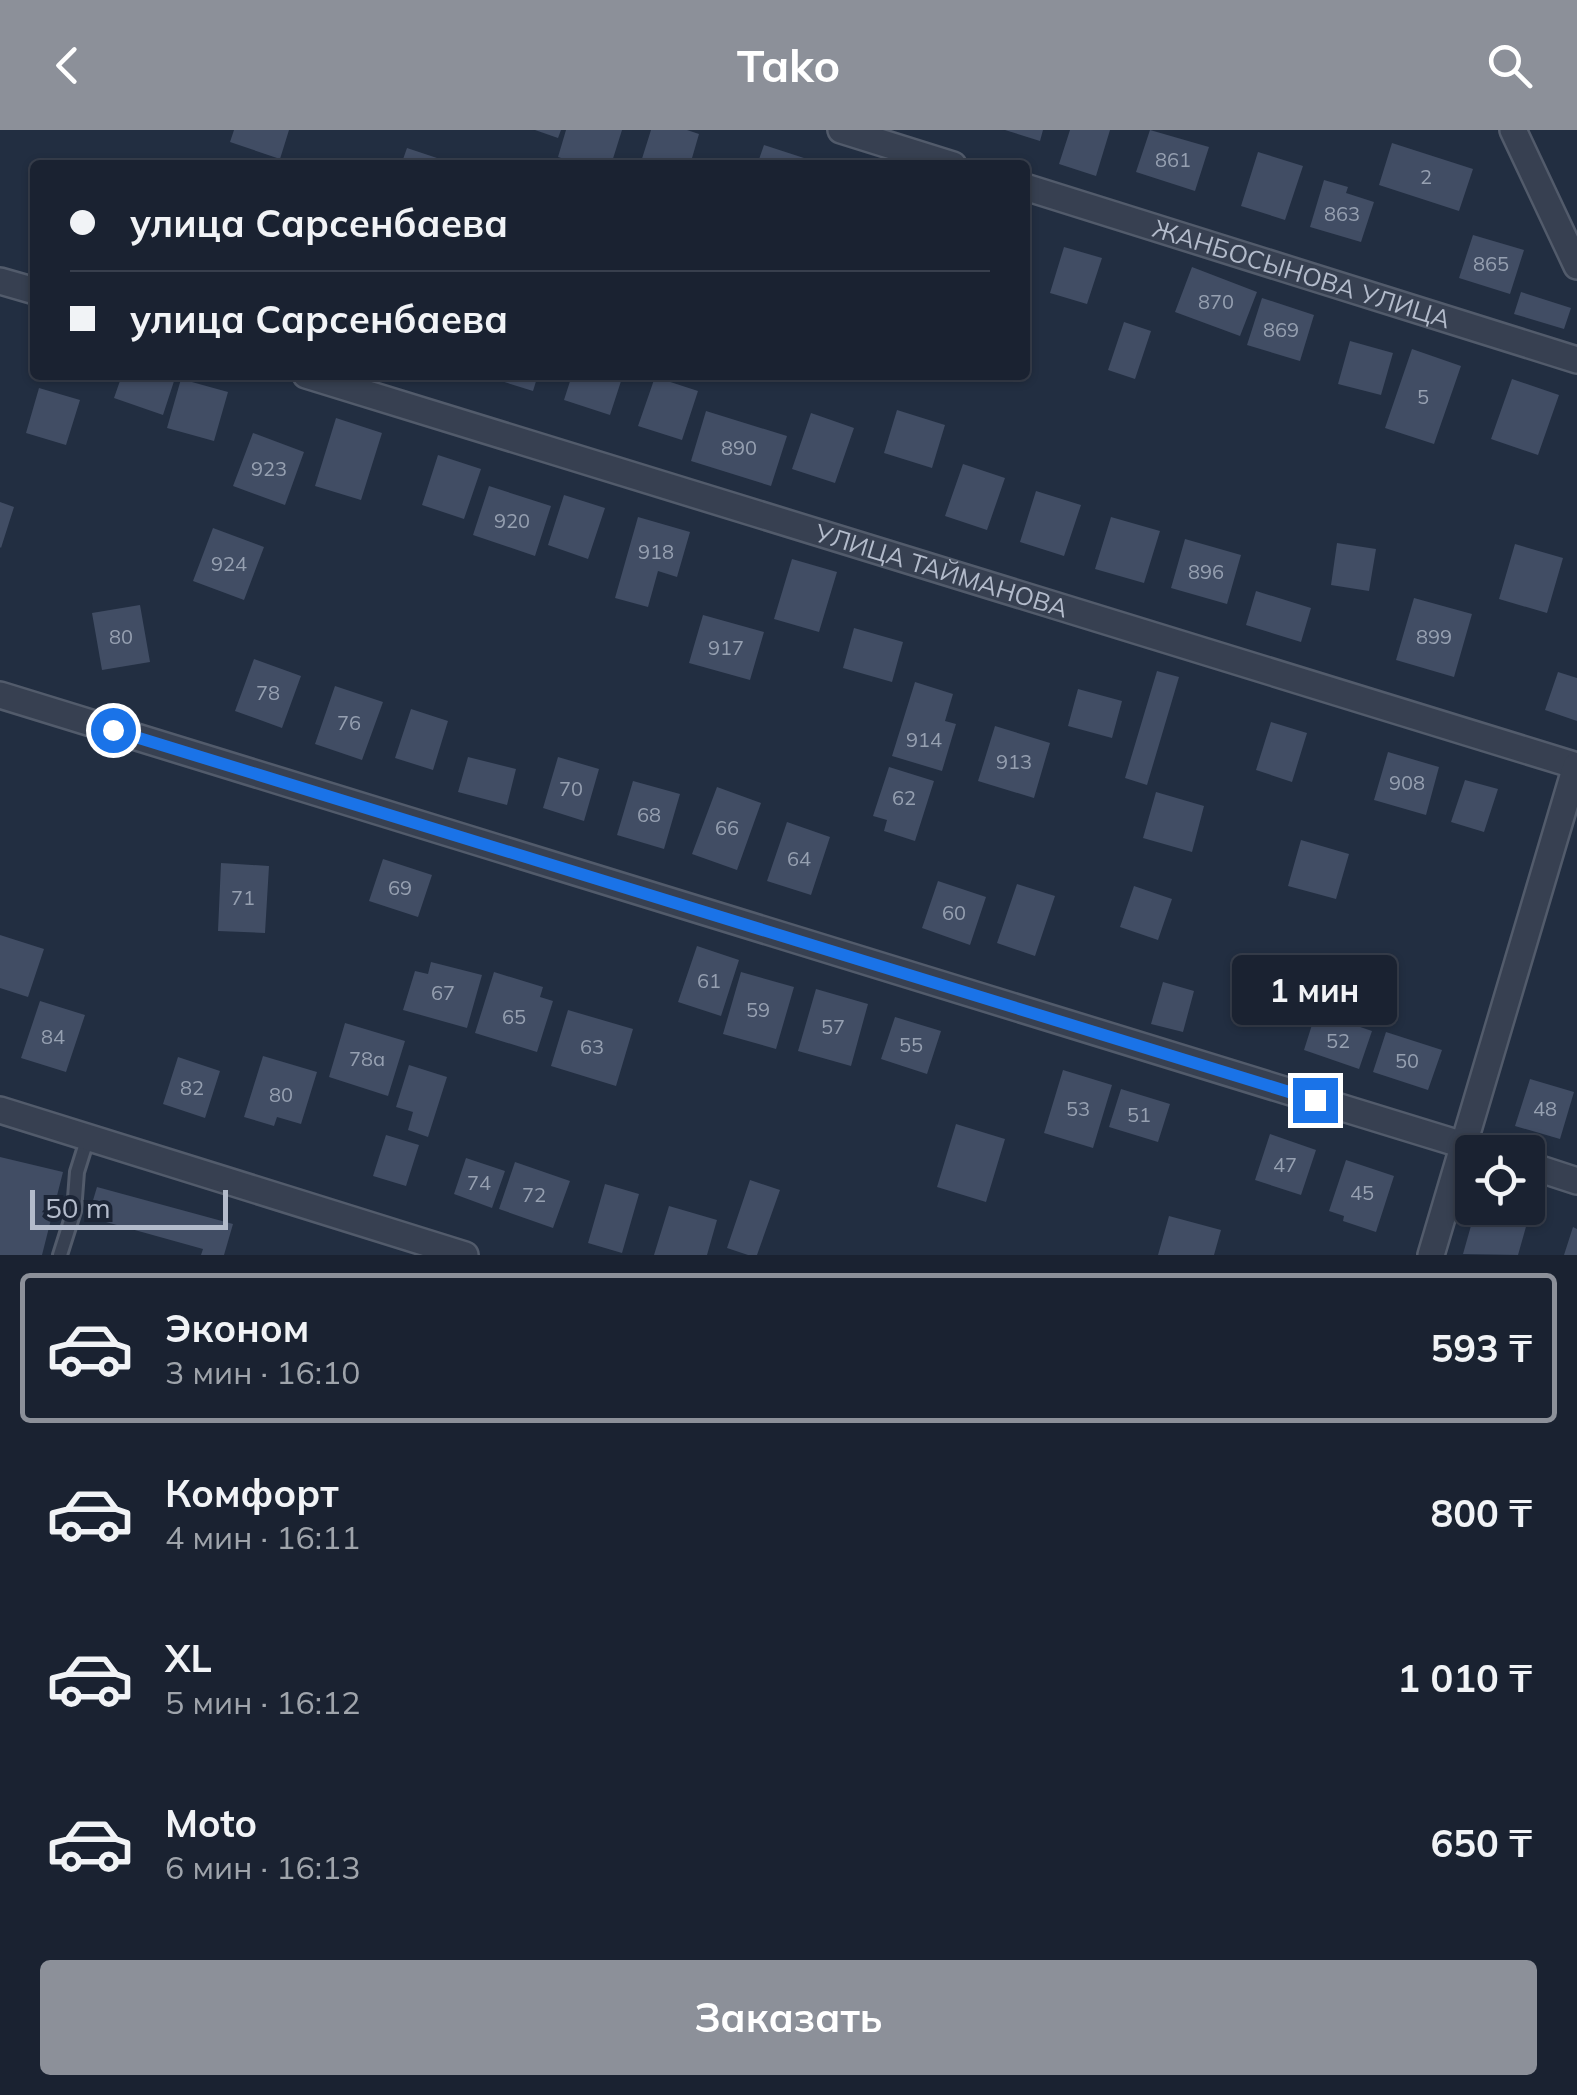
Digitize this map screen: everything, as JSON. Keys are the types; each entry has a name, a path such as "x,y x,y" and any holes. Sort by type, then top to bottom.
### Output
{"street":[{"path":"841,130 937,160"},
{"path":"1513,130 1577,266"},
{"name":"ЖАНБОСЫНОВА УЛИЦА","path":"1030,190 1577,360"},
{"path":"0,281 30,290"},
{"name":"УЛИЦА ТАЙМАНОВА","path":"322,380 1577,766"},
{"path":"0,695 1455,1143"},
{"path":"1480,1135 1577,766"},
{"path":"0,1110 465,1255"},
{"path":"1545,1171 1577,1181"},
{"path":"1431,1255 1455,1198"}],"lane":[{"path":"60,1255 74,1211 78,1172 88,1138"}],"building":[{"path":"234,130 289,130 280,159 230,142"},
{"path":"535,130 561,130 558,138"},
{"path":"566,130 622,130 613,160 558,157"},
{"path":"651,130 699,134 691,160 642,160"},
{"path":"1005,130 1043,130 1040,141"},
{"path":"1070,130 1110,130 1096,176 1059,164"},
{"path":"1150,130 1209,147 1195,191 1136,172"},
{"path":"1392,143 1473,169 1459,211 1379,185"},
{"path":"764,145 804,158 803,160 759,160"},
{"path":"407,148 443,160 403,160"},
{"path":"1258,152 1303,166 1285,220 1241,206"},
{"path":"1324,180 1348,187 1346,193 1374,202 1361,242 1310,227"},
{"path":"1473,235 1524,250 1510,294 1459,278"},
{"path":"1064,247 1102,258 1087,304 1050,293"},
{"path":"1192,267 1257,292 1240,336 1175,312"},
{"path":"1521,292 1571,308 1564,329 1514,314"},
{"path":"1262,298 1314,315 1300,361 1247,345"},
{"path":"1124,322 1151,331 1135,379 1108,370"},
{"path":"1350,341 1393,353 1381,395 1338,384"},
{"path":"1412,349 1461,366 1434,444 1385,428"},
{"path":"1512,379 1559,395 1538,455 1491,439"},
{"path":"120,380 174,380 163,415 114,398"},
{"path":"181,380 228,392 214,441 167,428"},
{"path":"498,380 536,380 533,391"},
{"path":"570,380 621,380 610,415 564,400"},
{"path":"654,380 698,391 682,440 638,426"},
{"path":"39,388 80,400 66,445 26,433"},
{"path":"897,410 945,425 932,468 884,453"},
{"path":"706,411 787,436 771,486 691,461"},
{"path":"811,413 854,428 835,483 792,469"},
{"path":"336,418 382,433 361,500 315,486"},
{"path":"253,433 304,452 285,505 233,486"},
{"path":"438,455 481,469 464,519 422,505"},
{"path":"963,464 1005,478 987,530 945,516"},
{"path":"489,486 551,506 535,556 473,535"},
{"path":"1036,491 1081,505 1064,556 1020,542"},
{"path":"564,495 605,508 588,559 548,545"},
{"path":"0,502 14,507 1,548 0,547"},
{"path":"638,517 690,532 677,577 658,571 648,607 615,598"},
{"path":"1111,517 1160,531 1144,583 1095,569"},
{"path":"213,528 264,547 244,600 193,581"},
{"path":"1185,539 1241,555 1227,604 1171,588"},
{"path":"1337,543 1376,549 1369,591 1331,585"},
{"path":"1515,544 1563,558 1547,613 1499,599"},
{"path":"792,559 837,572 819,632 774,619"},
{"path":"1256,591 1311,608 1301,642 1246,625"},
{"path":"1414,598 1472,614 1454,677 1396,660"},
{"path":"140,605 150,662 102,670 92,613"},
{"path":"703,615 764,632 750,680 689,663"},
{"path":"854,628 903,642 892,682 843,668"},
{"path":"254,659 301,676 282,728 235,711"},
{"path":"1157,671 1179,677 1147,785 1125,778"},
{"path":"1558,672 1577,678 1577,721 1545,710"},
{"path":"915,682 953,694 945,721 956,724 942,771 892,756"},
{"path":"335,686 383,702 362,760 315,744"},
{"path":"1078,689 1122,701 1112,738 1068,726"},
{"path":"411,709 448,721 433,770 395,758"},
{"path":"1271,722 1307,733 1292,782 1256,770"},
{"path":"995,726 1050,743 1034,798 978,781"},
{"path":"1388,752 1439,767 1426,815 1374,800"},
{"path":"468,757 516,769 507,805 458,792"},
{"path":"558,757 599,769 584,821 543,808"},
{"path":"889,767 934,781 915,841 884,831 887,820 873,816"},
{"path":"1465,780 1498,789 1484,832 1451,822"},
{"path":"633,781 680,794 664,849 617,835"},
{"path":"717,787 761,803 737,870 692,854"},
{"path":"1156,792 1204,806 1192,852 1143,838"},
{"path":"787,822 830,837 811,895 767,881"},
{"path":"1301,840 1349,854 1336,899 1288,886"},
{"path":"383,859 432,875 418,917 369,901"},
{"path":"221,863 269,866 265,933 218,931"},
{"path":"938,881 986,897 970,945 922,928"},
{"path":"1017,884 1055,896 1035,956 997,943"},
{"path":"1134,886 1172,899 1158,940 1120,927"},
{"path":"0,935 44,949 28,997 0,988"},
{"path":"697,946 739,960 721,1016 678,1002"},
{"path":"431,962 482,975 467,1028 403,1010 415,971 428,974"},
{"path":"494,972 543,987 540,997 553,1001 537,1052 475,1033"},
{"path":"741,972 794,987 776,1049 723,1034"},
{"path":"1163,982 1194,991 1183,1032 1151,1024"},
{"path":"816,989 868,1004 851,1066 798,1051"},
{"path":"40,1001 85,1015 66,1072 21,1058"},
{"path":"568,1010 633,1029 616,1086 551,1066"},
{"path":"1316,1012 1372,1031 1359,1069 1304,1050"},
{"path":"895,1017 941,1031 927,1074 881,1059"},
{"path":"345,1023 405,1041 388,1096 329,1077"},
{"path":"1386,1032 1442,1050 1428,1090 1373,1072"},
{"path":"263,1056 317,1072 301,1124 277,1117 274,1126 244,1117"},
{"path":"178,1057 220,1071 205,1118 163,1104"},
{"path":"409,1065 447,1077 428,1137 408,1130 413,1112 396,1107"},
{"path":"1063,1070 1112,1085 1093,1148 1044,1133"},
{"path":"1530,1079 1574,1092 1560,1139 1515,1126"},
{"path":"1121,1089 1170,1104 1158,1142 1109,1127"},
{"path":"956,1124 1005,1139 986,1202 937,1187"},
{"path":"1270,1134 1316,1150 1301,1195 1255,1180"},
{"path":"386,1135 419,1145 406,1186 373,1176"},
{"path":"0,1157 63,1172 42,1255 0,1255"},
{"path":"466,1158 505,1171 492,1208 454,1194"},
{"path":"1346,1160 1394,1176 1376,1232 1343,1221 1344,1216 1329,1211"},
{"path":"515,1162 570,1181 553,1228 499,1209"},
{"path":"750,1180 780,1190 757,1255 727,1248"},
{"path":"605,1184 639,1194 622,1253 588,1243"},
{"path":"97,1187 233,1224 224,1255 201,1255 203,1249 88,1217"},
{"path":"669,1206 717,1220 707,1255 654,1255"},
{"path":"1169,1216 1221,1230 1214,1255 1158,1255"},
{"path":"1471,1225 1526,1225 1518,1255 1463,1254"},
{"path":"1573,1227 1577,1229 1577,1255 1564,1255"}],"route":[{"path":"113,730 1315,1100"}]}
